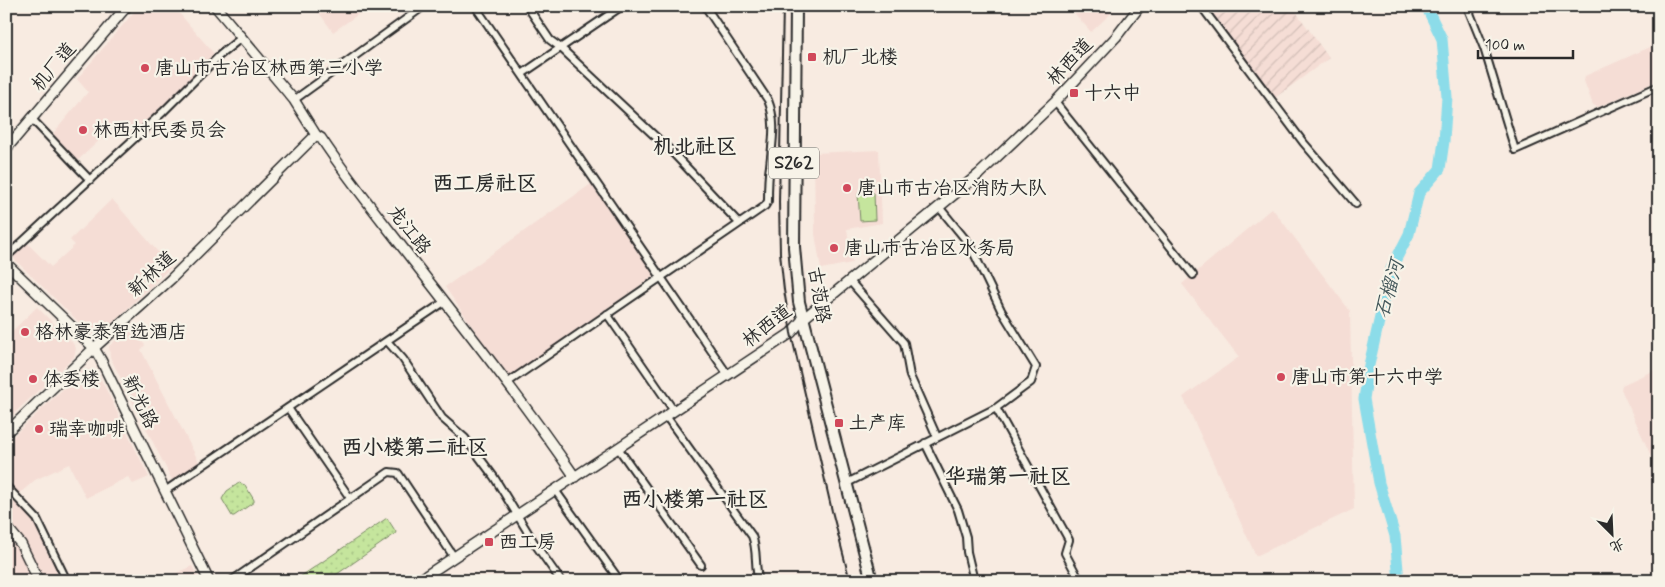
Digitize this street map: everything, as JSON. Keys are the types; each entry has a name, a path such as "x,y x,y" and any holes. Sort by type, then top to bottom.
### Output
{"main road":[{"name":"古范路","path":"796,6 794,247 799,302 872,581"}],"street":[{"name":"机厂道","path":"6,149 127,6"},
{"name":"龙江路","path":"215,6 294,100 316,135 321,138 444,302 507,382 575,477"},
{"path":"294,100 424,6"},
{"path":"476,6 728,375"},
{"path":"527,6 550,40 561,48 674,154 739,223"},
{"path":"522,74 622,6"},
{"path":"507,382 765,206 768,201 774,140 773,119 768,100 705,6"},
{"name":"林西道","path":"418,581 791,333 803,318 979,174 1054,102 1116,37 1140,6"},
{"path":"1201,6 1303,142 1356,204"},
{"path":"1468,6 1484,48 1515,150 1659,86"},
{"path":"6,257 163,112 220,55 241,38"},
{"path":"1054,102 1193,275"},
{"path":"32,119 90,180"},
{"name":"新林道","path":"6,433 94,348 171,279 316,135"},
{"path":"847,483 996,408 1031,382 1036,367 1001,310 978,258 970,245 939,207"},
{"name":"新光路","path":"6,263 94,348 102,360 209,581"},
{"path":"849,280 904,343 910,376 937,437"},
{"path":"165,491 444,302"},
{"path":"607,314 752,536 755,547 756,572 759,581"},
{"path":"387,341 403,359 442,418 466,438 561,581"},
{"path":"288,408 350,498"},
{"path":"996,408 1068,540 1065,553 1080,581"},
{"path":"925,444 958,510 966,537 967,552 974,581"},
{"path":"618,448 702,565"},
{"path":"231,581 390,472 398,473 454,557"},
{"path":"6,486 37,519 67,581"},
{"path":"555,490 620,581"},
{"path":"6,526 21,544 39,581"}],"shaded area":[{"name":"唐山市古冶区林西第三小学","path":"139,6 173,6 216,56 130,140 116,125 76,162 51,136 88,92 77,79"},
{"path":"314,6 370,6 333,32"},
{"path":"1068,6 1119,6 1091,32"},
{"path":"1204,6 1292,6 1329,58 1272,100"},
{"path":"1657,44 1659,45 1659,80 1598,107 1593,105 1584,81 1585,76"},
{"name":"唐山市古冶区消防大队","path":"879,150 882,223 847,229 852,263 821,269 815,234 814,153"},
{"path":"591,184 655,275 508,378 445,287"},
{"path":"112,199 171,267 101,334 96,335 91,334 12,257 27,243 51,267 75,245 70,240"},
{"name":"唐山市第十六中学","path":"1272,208 1350,311 1354,509 1256,556 1183,397 1239,357 1182,284"},
{"path":"37,307 71,341 76,348 74,357 6,421 6,337"},
{"path":"129,329 145,345 141,350 200,464 173,482 110,357 109,346"},
{"path":"1659,368 1659,465 1655,465 1621,389 1622,385"},
{"path":"92,369 98,373 149,477 133,484 128,477 86,498 69,464 35,480 18,495 37,516 69,581 6,581 6,443 83,370"},
{"path":"192,566 200,581 164,581 163,579"}],"green space":[{"path":"874,193 875,220 860,221 858,194"},
{"path":"239,483 245,485 254,502 232,516 222,499 227,491"},
{"path":"387,518 396,532 395,534 327,581 294,581"}],"waterway":[{"name":"石榴河","path":"1399,581 1395,536 1379,483 1364,399 1369,365 1391,269 1409,234 1419,193 1440,169 1447,97 1442,39 1426,6"}],"railway":[{"path":"783,6 779,202 780,253 784,290 791,333 850,581"}],"place":[{"name":"机厂北楼","path":"812,57"},
{"name":"唐山市古冶区林西第三小学","path":"145,68"},
{"name":"十六中","path":"1074,93"},
{"name":"林西村民委员会","path":"83,130"},
{"name":"唐山市古冶区消防大队","path":"847,188"},
{"name":"唐山市古冶区水务局","path":"834,248"},
{"name":"格林豪泰智选酒店","path":"25,332"},
{"name":"唐山市第十六中学","path":"1281,377"},
{"name":"体委楼","path":"33,379"},
{"name":"土产库","path":"839,423"},
{"name":"瑞幸咖啡","path":"39,429"},
{"name":"西工房","path":"489,542"}],"district":[{"name":"机北社区","path":"695,147"},
{"name":"西工房社区","path":"485,184"},
{"name":"西小楼第二社区","path":"415,448"},
{"name":"华瑞第一社区","path":"1008,477"},
{"name":"西小楼第一社区","path":"695,500"}]}
